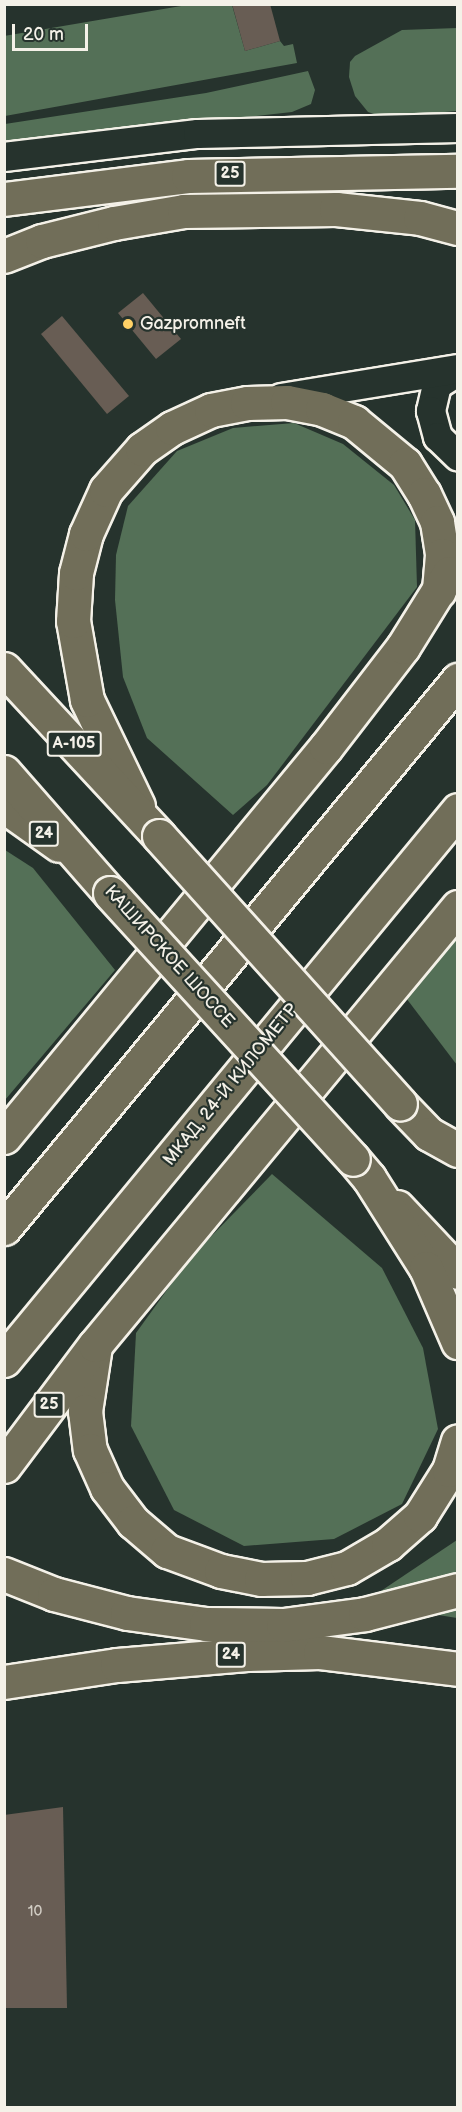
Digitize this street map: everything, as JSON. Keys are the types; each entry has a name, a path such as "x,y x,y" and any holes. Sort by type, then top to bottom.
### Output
{"main road":[{"name":"25","path":"4,199 188,176 458,171"},
{"path":"4,256 42,241 114,223 205,210 336,209 420,219 458,228"},
{"path":"439,591 442,555 436,522 405,464 354,422 322,409 287,402 246,403 211,410 172,428 142,448 106,490 86,534 76,573 73,621 87,700 152,827 458,1166"},
{"path":"4,1137 326,747 403,646 458,558"},
{"name":"А-105","path":"4,669 152,827"},
{"path":"4,1228 458,680"},
{"name":"КАШИРСКОЕ ШОССЕ","path":"4,772 110,893 458,1272"},
{"name":"24","path":"4,806 83,861"},
{"name":"МКАД, 24-Й КИЛОМЕТР","path":"4,1360 458,810"},
{"path":"458,907 95,1345 85,1411 90,1450 107,1488 133,1522 167,1551 221,1571 261,1580 307,1578 347,1568 388,1544 420,1516 449,1470 458,1441"},
{"path":"429,1134 458,1150"},
{"path":"361,1168 426,1268 458,1342"},
{"name":"25","path":"4,1466 95,1345"},
{"path":"4,1443 65,1382"},
{"path":"4,1574 54,1594 127,1613 206,1624 284,1625 330,1619 365,1614 458,1590"},
{"name":"24","path":"4,1682 174,1658 320,1652 458,1669"},
{"name":"24","path":"4,1694 57,1673"}],"street":[{"path":"4,157 198,134 458,128"},
{"path":"246,403 458,370"},
{"path":"458,370 437,385 431,411 438,437 458,456"}],"green space":[{"path":"187,5 232,5 245,51 280,41 284,46 293,44 297,63 5,116 4,36"},
{"path":"457,28 457,111 383,117 368,112 355,96 349,77 350,62 355,56 402,30"},
{"path":"308,71 315,90 311,104 292,112 5,144 5,124 206,93"},
{"path":"294,423 343,444 394,485 415,520 417,587 267,785 233,815 147,738 123,677 115,600 116,555 128,506 177,451 233,428"},
{"path":"5,850 33,868 115,970 5,1100"},
{"path":"457,929 457,1065 403,994"},
{"path":"272,1174 382,1268 423,1348 438,1429 402,1504 334,1539 244,1546 174,1510 131,1426 136,1333 190,1258"},
{"path":"457,1540 457,1618 363,1603"}],"building":[{"path":"232,4 270,4 280,41 245,51"},
{"path":"143,293 181,339 156,359 118,313"},
{"path":"62,316 129,396 107,414 41,334"},
{"path":"63,1807 67,2008 4,2008 4,1815"}],"place":[{"name":"Gazpromneft","path":"128,324"}]}
